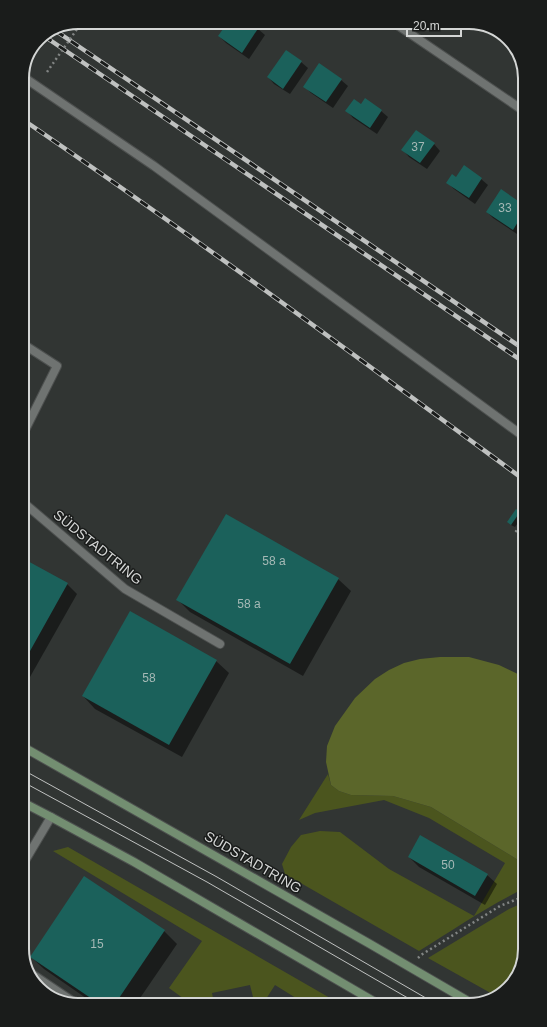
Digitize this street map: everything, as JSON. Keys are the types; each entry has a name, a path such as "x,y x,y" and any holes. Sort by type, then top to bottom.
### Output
{"street":[{"path":"402,29 518,107"},
{"path":"29,81 154,166 518,433"},
{"path":"29,348 57,366 29,422"},
{"name":"SÜDSTADTRING","path":"29,507 125,589 220,644"},
{"name":"SÜDSTADTRING","path":"29,750 463,998"},
{"path":"29,805 141,866 368,998"},
{"path":"29,854 51,816"},
{"path":"39,979 64,996"}],"path":[{"path":"47,72 77,29"},
{"path":"411,968 421,955 500,906 518,899"}],"green space":[{"path":"469,657 499,665 518,674 518,860 431,807 393,796 351,795 339,791 331,785 326,762 327,746 335,726 355,698 375,679 404,663 420,659"},
{"path":"328,774 331,785 339,791 351,795 393,796 431,807 518,860 518,892 484,910 419,951 285,874 282,864 291,847 301,835 320,831 340,832 389,869 474,916 505,863 429,818 384,800 315,813 299,820"},
{"path":"68,847 330,998 296,998 275,985 267,998 253,998 250,985 212,993 213,998 183,998 169,988 202,941 53,851"},
{"path":"518,905 518,955 510,976 494,991 490,993 428,958"}],"building":[{"path":"223,29 258,29 242,53 218,36"},
{"path":"286,50 302,61 283,89 267,77"},
{"path":"319,63 342,79 326,102 303,87"},
{"path":"365,98 382,110 370,128 345,111 354,99 361,104"},
{"path":"416,130 435,143 420,163 401,150"},
{"path":"464,165 482,178 469,198 446,183 452,174 456,177"},
{"path":"501,189 518,201 518,222 513,230 486,212"},
{"path":"516,509 518,510 518,515 511,525 507,522"},
{"path":"226,514 339,578 290,664 176,600"},
{"path":"29,562 68,583 29,653"},
{"path":"130,611 217,660 169,745 82,696"},
{"path":"420,835 488,874 475,896 408,857"},
{"path":"84,876 165,930 119,998 91,998 30,957"}],"tram line":[{"path":"29,773 217,877 426,998"},
{"path":"29,785 207,882 408,998"}],"railway":[{"path":"59,33 518,345"},
{"path":"48,39 518,358"},
{"path":"29,124 211,252 518,475"}]}
